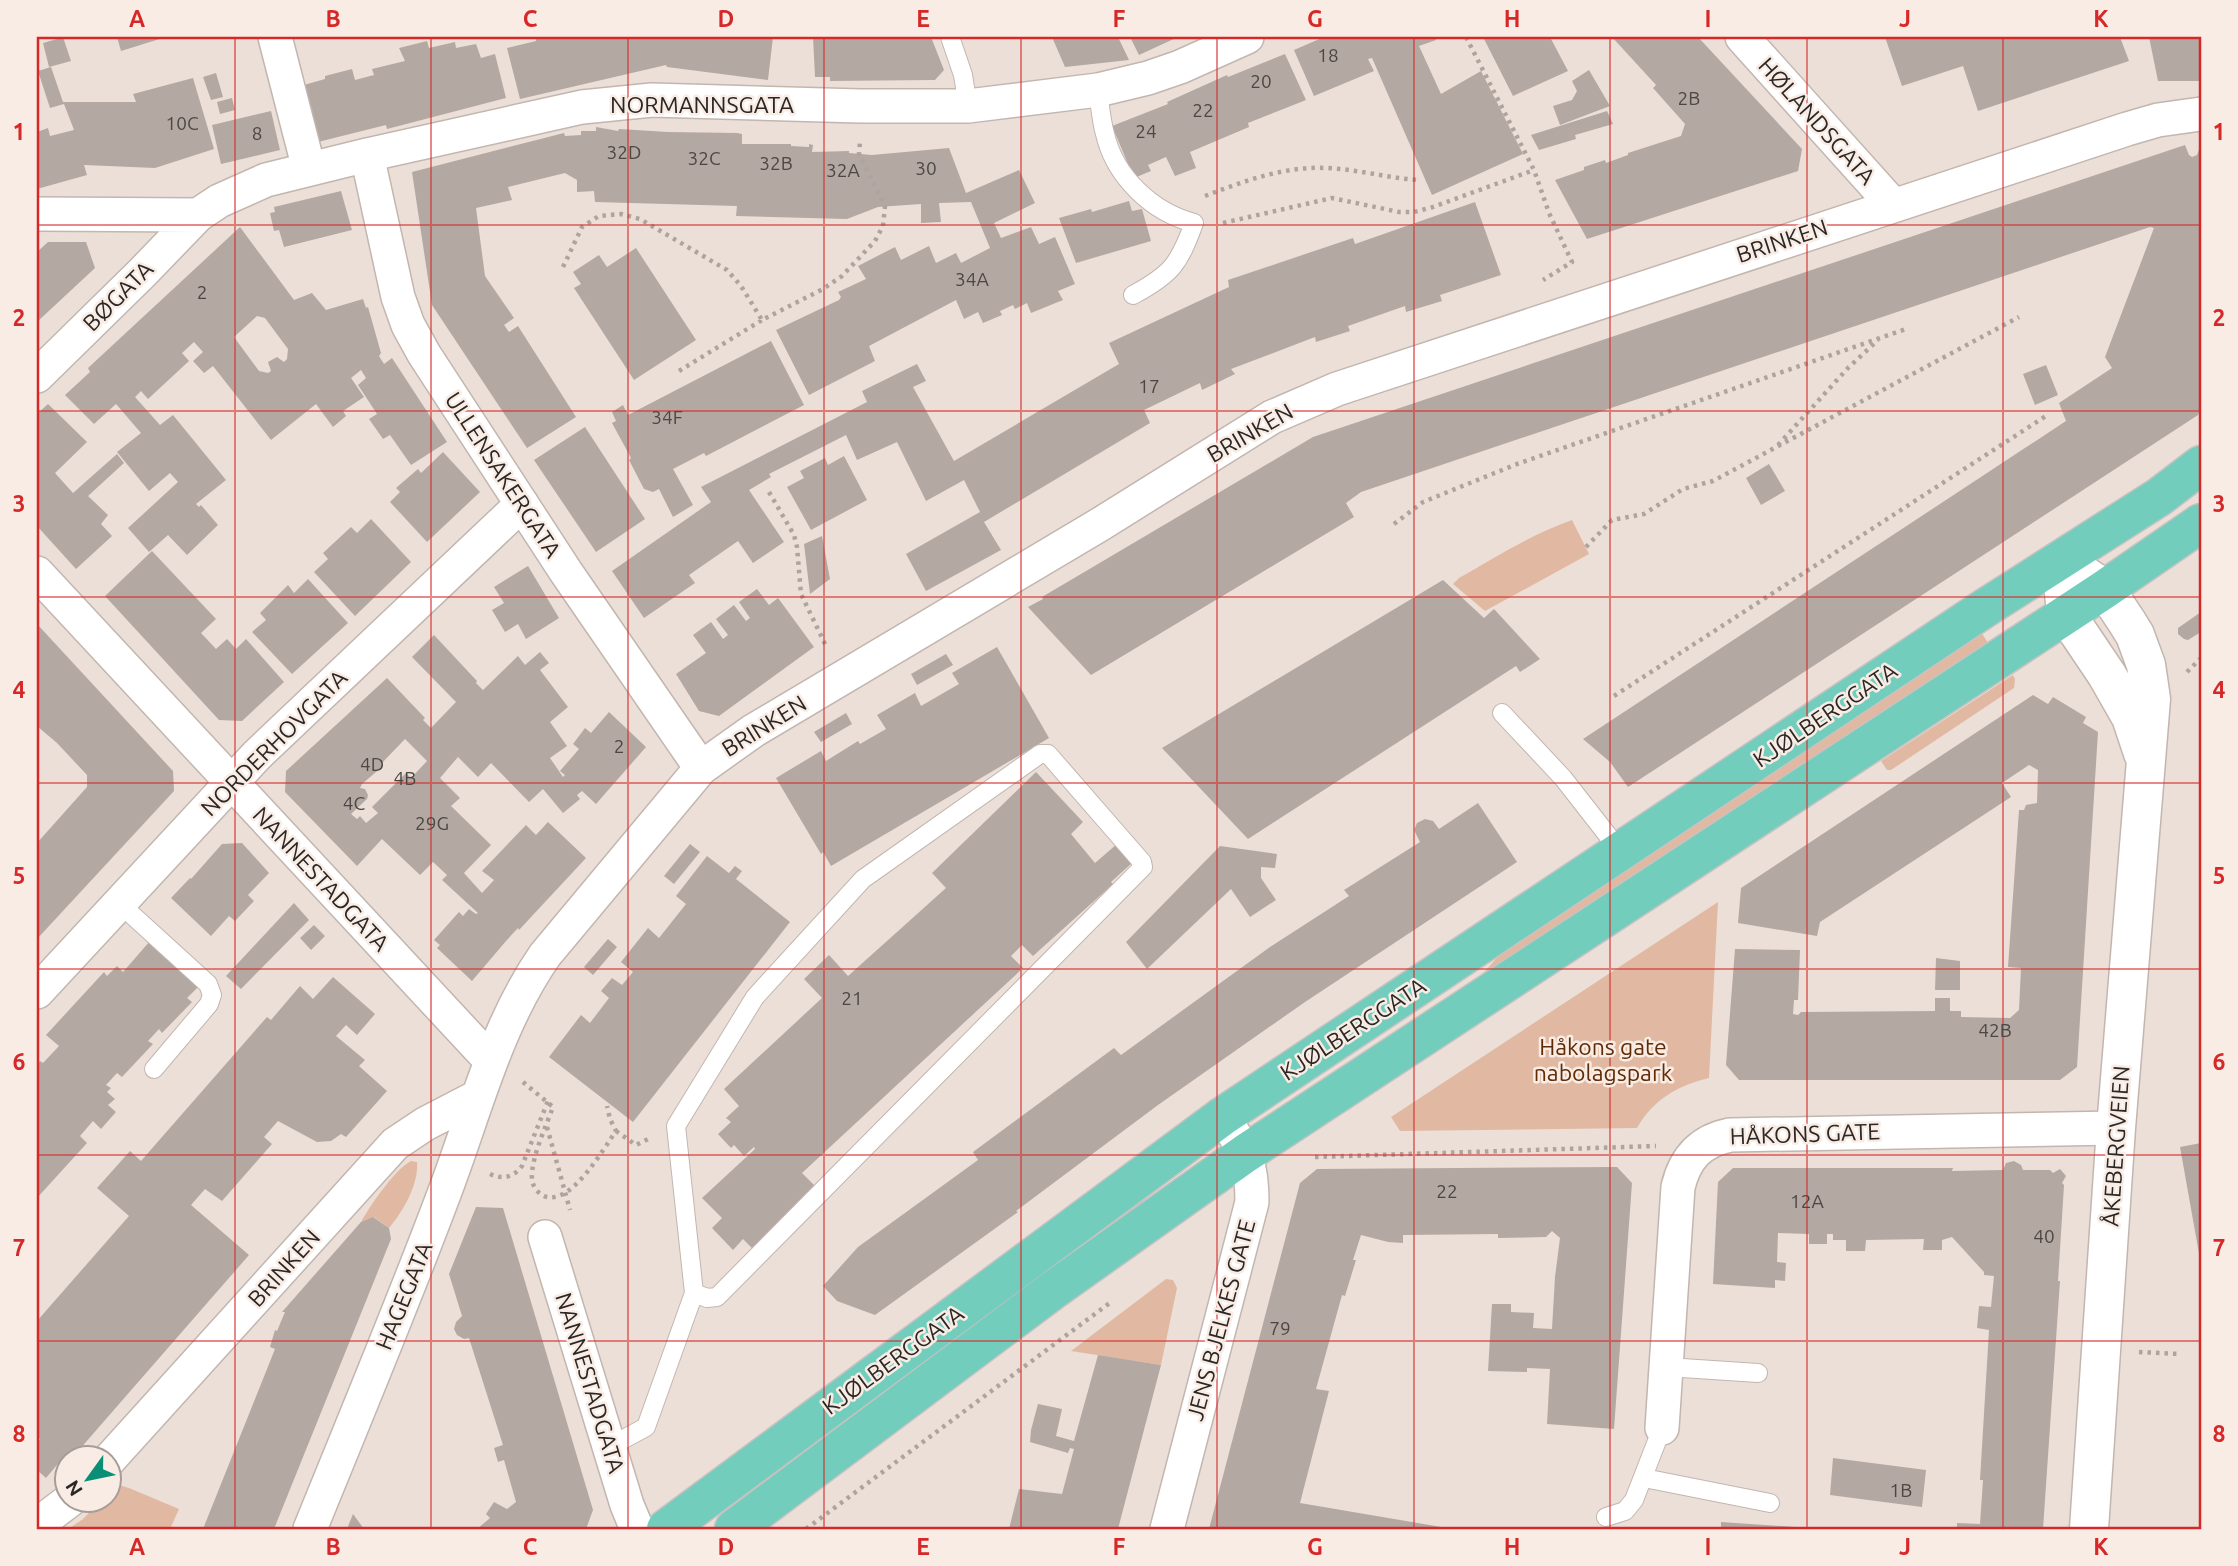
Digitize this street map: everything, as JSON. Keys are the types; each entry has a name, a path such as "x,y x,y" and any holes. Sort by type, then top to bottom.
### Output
{"main road":[{"path":"2061,560 2160,497 2201,465"},
{"path":"2105,589 2201,523"},
{"name":"KJØLBERGGATA","path":"666,1529 1223,1116 2061,560"},
{"name":"KJØLBERGGATA","path":"734,1529 1053,1290 1246,1153 2105,589"}],"street":[{"path":"275,37 309,169"},
{"name":"NORMANNSGATA","path":"198,215 240,190 266,180 582,107 652,100 849,106 968,106 1098,90 1148,78 1247,37"},
{"name":"HØLANDSGATA","path":"1742,37 1893,205"},
{"name":"BRINKEN","path":"491,1061 509,1019 545,955 701,768 753,731 1099,525 1272,417 1337,389 1893,205 2127,129 2158,120 2201,114"},
{"name":"ULLENSAKERGATA","path":"366,155 398,297 408,325 522,504 701,768"},
{"path":"37,214 198,215"},
{"name":"BØGATA","path":"37,376 198,215"},
{"name":"NORDERHOVGATA","path":"37,992 257,755 522,504"},
{"name":"ÅKEBERGVEIEN","path":"2061,560 2105,589 2135,635 2146,664 2151,699 2116,1128 2089,1529"},
{"name":"ÅKEBERGVEIEN","path":"2061,560 2066,614 2131,718 2145,762"},
{"name":"NANNESTADGATA","path":"37,573 491,1061"},
{"name":"HAGEGATA","path":"310,1529 426,1243 491,1061"},
{"name":"BRINKEN","path":"122,1446 395,1144 425,1124 477,1097"},
{"name":"JENS BJELKES GATE","path":"1167,1529 1252,1202 1252,1177 1246,1153 1223,1116"},
{"name":"HÅKONS GATE","path":"1662,1428 1678,1187 1681,1173 1689,1159 1702,1145 1717,1138 1751,1134 2116,1128"},
{"name":"NANNESTADGATA","path":"545,1237 627,1505 637,1529"},
{"path":"37,1525 52,1514"}],"lane":[{"path":"950,37 968,106"},
{"path":"1098,90 1104,133 1118,167 1133,187 1165,211 1194,223 1177,263 1155,283 1133,295"},
{"path":"1502,713 1563,778 1620,851"},
{"path":"609,1447 646,1427 694,1293 676,1126 755,997 863,879 1040,754 1048,754 1142,862 1143,867 717,1297 707,1298 694,1293"},
{"path":"119,903 208,984 212,995 209,1004 155,1069"},
{"path":"1667,1367 1758,1373"},
{"path":"1606,1517 1625,1511 1634,1500 1662,1428"},
{"path":"1644,1478 1770,1503"}],"path":[{"path":"1466,37 1534,170 1549,212 1572,262 1540,282"},
{"path":"679,372 762,320 823,289 842,275 874,241 883,226 885,206 859,154 860,141"},
{"path":"1165,211 1241,182 1295,170 1329,168 1418,180"},
{"path":"1194,223 1227,222 1332,198 1399,212 1414,212 1534,170"},
{"path":"563,267 582,227 599,216 621,214 640,219 727,270 741,286 762,320"},
{"path":"1586,547 1612,520 1644,514 1683,489 1713,481 2019,317"},
{"path":"1394,524 1423,502 1517,464 1906,329"},
{"path":"1775,448 1848,368 1880,338"},
{"path":"1614,696 2049,414"},
{"path":"769,492 794,535 801,594 806,609 830,653"},
{"path":"2186,673 2201,658"},
{"path":"523,1082 553,1107 533,1164 533,1184 537,1190 549,1197 565,1194 578,1183 616,1131 607,1106"},
{"path":"486,1172 502,1177 517,1173 548,1101"},
{"path":"547,1126 565,1194"},
{"path":"1314,1157 1702,1145"},
{"path":"806,1529 1118,1296"},
{"path":"2147,1352 2180,1354"}],"green space":[{"path":"1572,520 1589,554 1485,611 1453,584 1514,546"},
{"path":"1981,632 1992,649 1480,977 1501,953"},
{"path":"2013,675 2014,688 1891,770 1887,770 1881,761"},
{"name":"Håkons gate nabolagspark","path":"1718,902 1709,1078 1667,1095 1651,1109 1637,1128 1400,1131 1391,1117"},
{"path":"411,1161 417,1162 413,1188 405,1206 389,1228 374,1217 361,1222 390,1180"},
{"path":"1166,1279 1173,1280 1177,1288 1161,1365 1071,1351"},
{"path":"122,1486 179,1509 170,1529 68,1529 88,1514 122,1514"}],"building":[{"path":"56,37 63,37 71,61 49,67 43,43 57,39"},
{"path":"117,37 166,37 121,51"},
{"path":"536,37 773,37 768,80 666,65 520,99 507,48 536,41"},
{"path":"813,37 931,37 944,70 935,80 830,81 830,77 815,77"},
{"path":"1052,37 1118,37 1129,60 1065,67"},
{"path":"1130,37 1178,37 1139,55"},
{"path":"1324,37 1435,37 1436,40 1419,46 1441,94 1481,71 1523,154 1432,195 1372,58 1368,59 1374,71 1314,96 1294,50"},
{"path":"1483,37 1550,37 1568,71 1513,96"},
{"path":"1612,37 1698,37 1802,149 1798,171 1587,239 1555,180 1584,170 1584,167 1605,160 1606,163 1681,136 1685,124 1653,88 1656,85"},
{"path":"1885,37 2120,37 2129,61 1978,111 1963,66 1902,86"},
{"path":"2149,37 2201,37 2201,81 2158,81"},
{"path":"427,41 429,48 455,42 456,48 476,44 481,58 495,54 506,98 387,129 386,125 318,142 304,85 352,69 355,80 374,75 372,69 405,61 399,48"},
{"path":"1285,54 1306,100 1248,123 1249,127 1190,152 1196,168 1175,176 1166,157 1148,165 1151,171 1134,178 1112,126 1168,104 1167,102 1227,75 1228,77"},
{"path":"51,67 63,102 136,102 133,94 193,78 214,149 155,168 84,165 87,175 37,189 37,132 48,128 50,136 74,130 64,104 50,108 38,71"},
{"path":"1589,70 1610,106 1560,125 1553,106 1572,100 1577,91 1572,81"},
{"path":"216,73 223,97 211,100 203,77"},
{"path":"232,98 235,110 220,114 217,102"},
{"path":"271,111 280,150 221,164 212,125"},
{"path":"1607,111 1613,124 1575,135 1576,139 1539,150 1531,135"},
{"path":"596,127 618,131 737,133 742,134 742,144 791,144 809,147 809,144 813,145 812,152 849,151 872,155 949,148 966,193 1019,170 1035,203 994,223 1001,238 1031,227 1039,244 1055,237 1075,284 1058,291 1063,300 1031,313 1027,303 1015,309 1013,305 1000,311 1002,315 983,323 978,312 964,319 956,300 869,346 875,361 809,395 776,330 839,300 841,297 838,292 866,279 858,266 895,247 901,260 929,246 936,263 956,253 961,263 990,248 971,202 939,203 941,222 921,223 921,204 878,207 847,219 736,216 737,206 595,202 594,191 577,192 577,180 565,173 508,187 512,200 476,208 485,276 514,318 504,325 509,332 518,326 576,417 527,448 432,305 412,172 564,133 565,136 581,135 581,131 596,131"},
{"path":"2201,144 2201,407 2198,415 1628,787 1610,762 1583,739 2066,421 2059,403 2112,368 2105,357 2154,228 2150,227 1361,492 1346,503 1354,517 1091,675 1028,607 1313,437 2185,145 2192,157 2197,155"},
{"path":"341,191 352,230 284,247 279,230 274,231 270,213 275,212 274,207"},
{"path":"1129,201 1132,211 1142,209 1151,241 1076,263 1059,218"},
{"path":"1475,202 1501,275 1440,295 1442,301 1406,312 1405,306 1348,326 1350,331 1316,342 1315,337 1231,369 1235,374 1202,390 1200,383 1144,410 1150,423 984,522 1001,550 926,591 906,554 980,512 964,480 926,501 897,442 857,460 846,435 769,474 771,477 749,490 784,542 753,563 738,541 689,575 695,583 644,618 612,571 711,502 701,487 867,402 862,391 917,364 926,381 913,387 954,461 1119,364 1109,343 1229,287 1228,280 1353,238 1355,244"},
{"path":"240,227 294,300 312,293 326,310 363,299 366,308 368,307 381,353 379,356 384,364 392,358 447,442 411,465 390,435 383,439 369,419 377,414 358,385 366,378 361,370 351,378 364,397 343,411 346,416 333,427 316,404 271,440 213,366 204,373 193,361 203,352 194,342 182,353 189,361 148,399 141,391 135,397 160,425 173,415 226,480 196,504 199,507 201,505 218,525 187,555 168,535 149,552 128,528 178,482 170,473 149,491 117,452 141,433 116,404 94,424 65,395 90,372 88,368","holes":["257,316 265,318 288,349 284,362 277,357 268,362 271,371 268,373 259,371 234,337"]},
{"path":"48,242 86,242 95,268 37,322 37,252"},
{"path":"636,248 696,340 634,380 574,288 581,284 573,272 599,255 607,267"},
{"path":"771,341 804,405 706,456 704,453 673,469 693,505 673,517 659,489 653,492 644,489 612,423 616,421 612,412 623,405 628,415"},
{"path":"2046,365 2058,395 2035,405 2023,374"},
{"path":"48,404 87,442 55,473 73,493 117,454 124,463 88,496 108,515 101,524 112,536 76,569 37,526 37,414"},
{"path":"585,427 645,519 596,552 534,460"},
{"path":"443,452 480,492 427,542 390,502 400,492 396,488 418,469 421,473"},
{"path":"844,456 867,500 811,530 787,487 804,478 800,471 825,458 828,465"},
{"path":"1769,464 1785,491 1761,505 1746,478"},
{"path":"371,519 411,562 355,616 314,572 328,559 323,553 351,527 357,533"},
{"path":"822,536 830,579 810,594 804,544"},
{"path":"152,551 216,619 201,633 216,649 227,639 236,649 246,639 284,682 242,721 219,720 105,596"},
{"path":"528,566 559,618 526,639 518,624 505,632 492,610 504,603 494,587"},
{"path":"308,579 348,623 292,674 252,632 266,620 260,613 288,585 294,593"},
{"path":"1443,580 1484,618 1494,609 1540,659 1520,672 1516,666 1248,839 1162,748"},
{"path":"757,589 769,605 778,598 814,647 719,716 699,711 676,674 706,653 693,635 711,622 723,639 728,635 716,619 734,605 746,621 750,618 739,602"},
{"path":"2201,612 2201,632 2188,640 2184,639 2178,634 2178,628"},
{"path":"37,624 173,771 174,791 37,939 37,843 87,787 87,775 37,726"},
{"path":"434,635 483,690 518,656 525,665 540,652 549,663 540,670 568,707 550,722 567,746 550,758 563,777 565,775 560,771 579,749 573,744 585,728 591,733 609,712 646,747 596,804 582,791 577,795 580,799 563,813 543,789 529,802 491,763 478,777 458,757 440,778 460,798 451,806 491,845 464,873 482,893 494,880 482,871 526,825 536,835 548,822 586,858 519,930 518,928 472,981 437,948 440,945 434,940 459,912 463,916 469,909 478,913 442,880 447,875 433,862 420,875 382,839 357,866 285,792 286,771 387,678 425,718 423,720 431,728 456,702 412,657","holes":["405,739 427,761 411,778 406,773 372,807 378,813 366,823 360,816 357,819 351,814 367,799 365,789 360,788 362,784 383,766 381,764"]},
{"path":"997,647 1049,738 831,866 823,852 821,854 776,778 821,751 826,761 858,741 860,744 886,729 877,715 915,693 921,706 959,684 952,673"},
{"path":"946,654 953,665 917,685 911,674"},
{"path":"2033,695 2048,704 2053,697 2086,717 2083,723 2098,732 2077,1067 2060,1080 1739,1080 1726,1065 1735,949 1800,950 1798,1000 1794,1000 1793,1014 1935,1011 1935,998 1950,998 1950,1011 1961,1011 1961,1017 2010,1018 2019,1010 2021,968 2008,967 2019,810 2024,810 2026,805 2037,803 2038,770 2029,765 2002,783 2011,797 1820,922 1817,936 1738,923 1741,888"},
{"path":"846,713 852,724 821,742 814,732"},
{"path":"1036,772 1083,822 1071,834 1095,863 1117,844 1133,862 1111,882 1113,884 1033,956 1022,945 1011,956 1023,968 802,1173 818,1189 753,1249 743,1239 733,1250 712,1228 722,1218 702,1198 755,1149 754,1147 744,1156 734,1145 731,1148 718,1134 731,1122 726,1118 739,1106 724,1089 822,998 804,979 829,955 848,976 946,888 932,873"},
{"path":"1478,803 1517,862 1305,1002 1158,1105 1016,1211 1018,1212 875,1315 837,1301 823,1286 858,1247 978,1160 973,1152 1114,1048 1121,1055 1270,947 1349,896 1344,890 1420,842 1414,830 1417,823 1425,819 1433,821 1439,829"},
{"path":"242,843 269,873 248,895 254,901 235,921 229,916 211,936 171,898 222,844"},
{"path":"690,844 700,852 674,884 664,876"},
{"path":"1220,846 1277,854 1275,868 1261,867 1261,878 1276,900 1250,917 1231,889 1147,969 1126,942"},
{"path":"707,856 729,873 735,866 742,871 736,879 790,922 633,1122 549,1057 581,1015 590,1023 609,998 601,991 612,978 622,985 633,972 621,962 648,928 659,938 686,904 676,896"},
{"path":"294,903 309,920 241,989 226,976"},
{"path":"314,925 325,936 311,950 300,938"},
{"path":"608,939 617,947 593,975 584,967"},
{"path":"150,941 199,986 187,998 192,1002 162,1033 159,1029 148,1041 153,1044 122,1077 117,1073 106,1085 111,1088 107,1092 115,1099 108,1105 116,1112 101,1129 93,1121 80,1136 87,1143 37,1198 37,1064 40,1061 43,1063 59,1046 46,1035 104,972 107,976 117,966 123,972"},
{"path":"1936,958 1960,961 1960,990 1935,990"},
{"path":"333,977 375,1014 357,1035 346,1025 336,1036 365,1060 359,1066 387,1091 346,1137 341,1134 331,1141 317,1142 278,1121 264,1137 272,1144 222,1201 205,1189 191,1205 249,1255 84,1444 52,1444 52,1471 46,1478 37,1470 37,1443 40,1439 37,1437 37,1321 129,1216 97,1188 130,1151 141,1161 267,1017 271,1020 300,986 313,999"},
{"path":"2201,1143 2201,1259 2200,1259 2180,1147"},
{"path":"2014,1161 2021,1165 2023,1170 2050,1170 2053,1173 2060,1169 2066,1176 2062,1183 2060,1281 2043,1529 1957,1529 1957,1523 1980,1524 1989,1330 1977,1328 1979,1306 1991,1307 1994,1276 1984,1275 1952,1237 1942,1240 1942,1250 1923,1250 1924,1239 1866,1240 1865,1251 1846,1251 1846,1240 1833,1240 1833,1234 1827,1234 1827,1244 1809,1244 1809,1234 1778,1233 1777,1262 1786,1263 1785,1281 1775,1280 1775,1288 1713,1284 1718,1182 1733,1168 2003,1170 2006,1163"},
{"path":"1617,1167 1632,1183 1614,1429 1547,1424 1550,1369 1527,1368 1527,1372 1488,1371 1492,1304 1511,1304 1511,1312 1534,1313 1533,1328 1552,1329 1560,1238 1552,1231 1546,1237 1498,1238 1498,1234 1403,1235 1403,1243 1361,1235 1353,1260 1356,1260 1345,1296 1342,1295 1316,1389 1329,1391 1300,1503 1453,1529 1209,1529 1300,1183 1317,1169"},
{"path":"476,1207 503,1208 593,1510 586,1529 477,1529 490,1518 486,1514 494,1502 507,1509 516,1502 504,1460 498,1462 494,1448 503,1445 469,1338 464,1339 457,1335 454,1329 462,1316 449,1274"},
{"path":"373,1217 389,1228 391,1239 274,1529 203,1529 275,1349 270,1347 275,1330 277,1331 285,1312 282,1312 361,1222"},
{"path":"1098,1355 1161,1365 1118,1529 1009,1529 1019,1489 1062,1494 1074,1449 1070,1448 1068,1453 1030,1442 1031,1430 1038,1404 1062,1409 1056,1436 1074,1441"},
{"path":"1833,1458 1926,1470 1922,1507 1830,1495"},
{"path":"353,1514 364,1529 347,1529"},
{"path":"1721,1522 1795,1527 1795,1529 1721,1529"}]}
